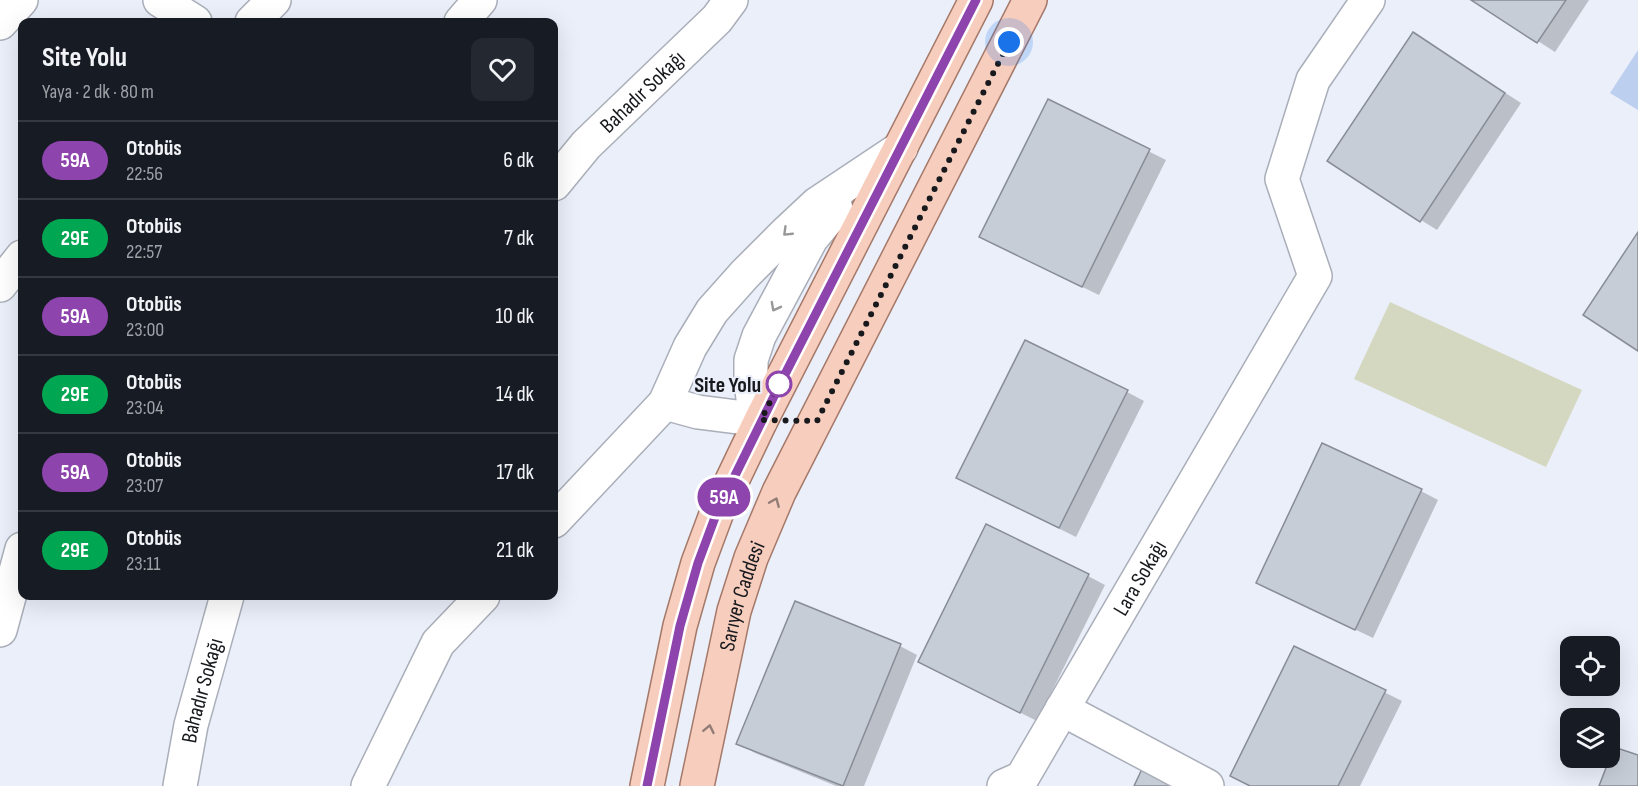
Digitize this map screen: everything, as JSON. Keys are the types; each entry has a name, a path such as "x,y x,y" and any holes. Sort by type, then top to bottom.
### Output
{"main road":[{"path":"647,786 680,626 698,563 717,512 761,420 976,0"},
{"name":"Sarıyer Caddesi","path":"698,786 734,611 751,558 779,492 1030,0"},
{"path":"761,420 817,421"}],"street":[{"path":"0,23 21,0"},
{"path":"160,0 189,18"},
{"path":"256,18 274,0"},
{"path":"464,18 480,0"},
{"name":"Bahadır Sokağı","path":"558,179 586,146 717,19 731,0"},
{"name":"Lara Sokağı","path":"1015,783 1062,709 1316,276 1282,179 1313,80 1368,0"},
{"path":"558,517 665,403 690,347 712,311 745,274 817,204 901,148"},
{"path":"0,285 18,262"},
{"path":"665,403 698,412 761,420"},
{"path":"0,630 18,564"},
{"name":"Bahadır Sokağı","path":"180,786 191,725 226,600"},
{"path":"368,786 438,643 479,600"},
{"path":"1062,709 1207,786"}],"green space":[{"path":"1390,302 1582,390 1546,467 1354,379"}],"water":[{"path":"1638,50 1638,110 1610,93"}],"building":[{"path":"1471,0 1566,0 1537,43"},
{"path":"1413,32 1505,93 1420,222 1327,161"},
{"path":"1048,99 1150,149 1082,287 979,237"},
{"path":"1638,232 1638,351 1583,315"},
{"path":"1025,340 1128,390 1059,528 956,478"},
{"path":"1322,443 1422,489 1355,630 1256,583"},
{"path":"986,524 1089,574 1020,713 918,662"},
{"path":"795,601 901,644 843,786 736,744"},
{"path":"1294,646 1386,690 1338,786 1250,786 1230,776"},
{"path":"1620,749 1638,755 1638,786 1599,786 1606,768 1620,768"},
{"path":"1142,769 1177,786 1134,786"}],"bus line":[{"name":"59A","path":"647,786 680,626 698,563 717,512 741,459 976,0"}],"place":[{"name":"Site Yolu","path":"779,384"}],"route":[{"path":"779,384 761,420 817,421 1009,42"}]}
